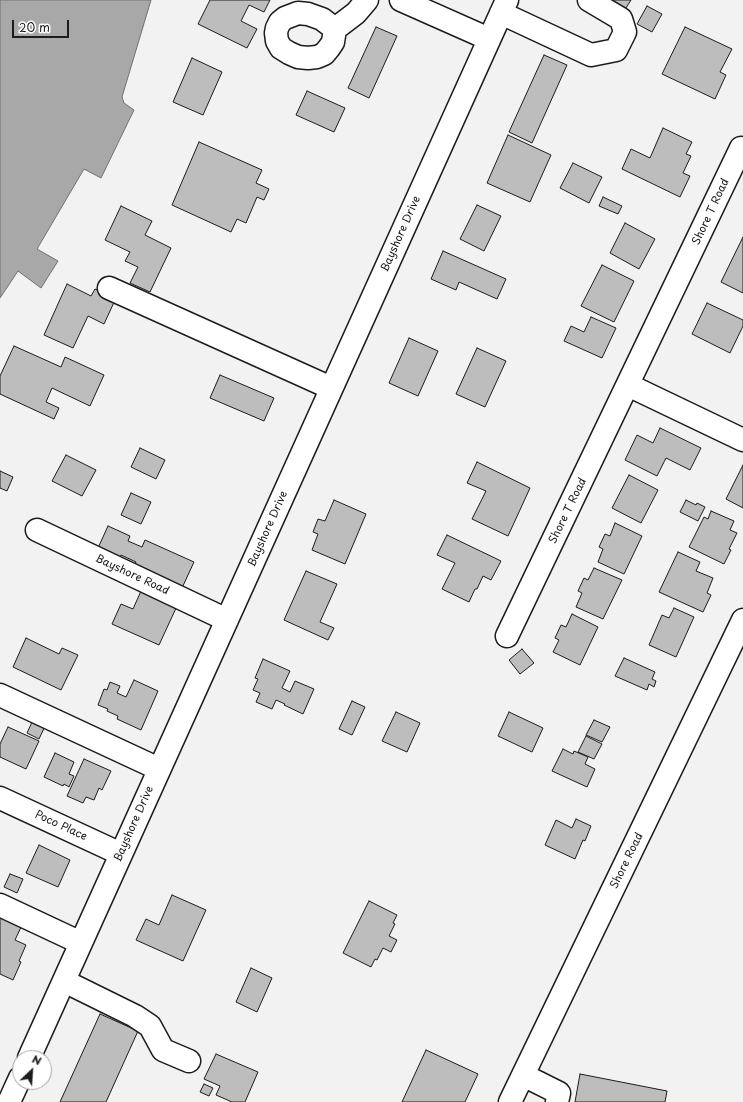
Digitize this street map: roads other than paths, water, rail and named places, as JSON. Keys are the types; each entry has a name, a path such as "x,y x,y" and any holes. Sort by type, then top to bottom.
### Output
{"street":[{"path":"335,29 356,13 367,0"},
{"path":"401,0 488,40"},
{"path":"504,6 591,55 616,50 625,32 621,18 589,0"},
{"name":"Bayshore Drive","path":"33,1050 504,6"},
{"name":"Shore T Road","path":"507,636 741,148"},
{"path":"110,288 331,388"},
{"path":"628,385 743,440"},
{"name":"Bayshore Road","path":"37,530 227,620"},
{"name":"Shore Road","path":"510,1102 743,620"},
{"path":"0,695 159,769"},
{"name":"Poco Place","path":"0,798 121,854"},
{"path":"0,905 81,943"},
{"path":"64,981 135,1016 150,1026 163,1050 189,1061"},
{"path":"523,1075 558,1093 557,1102"},
{"path":"9,1102 14,1090"}]}
